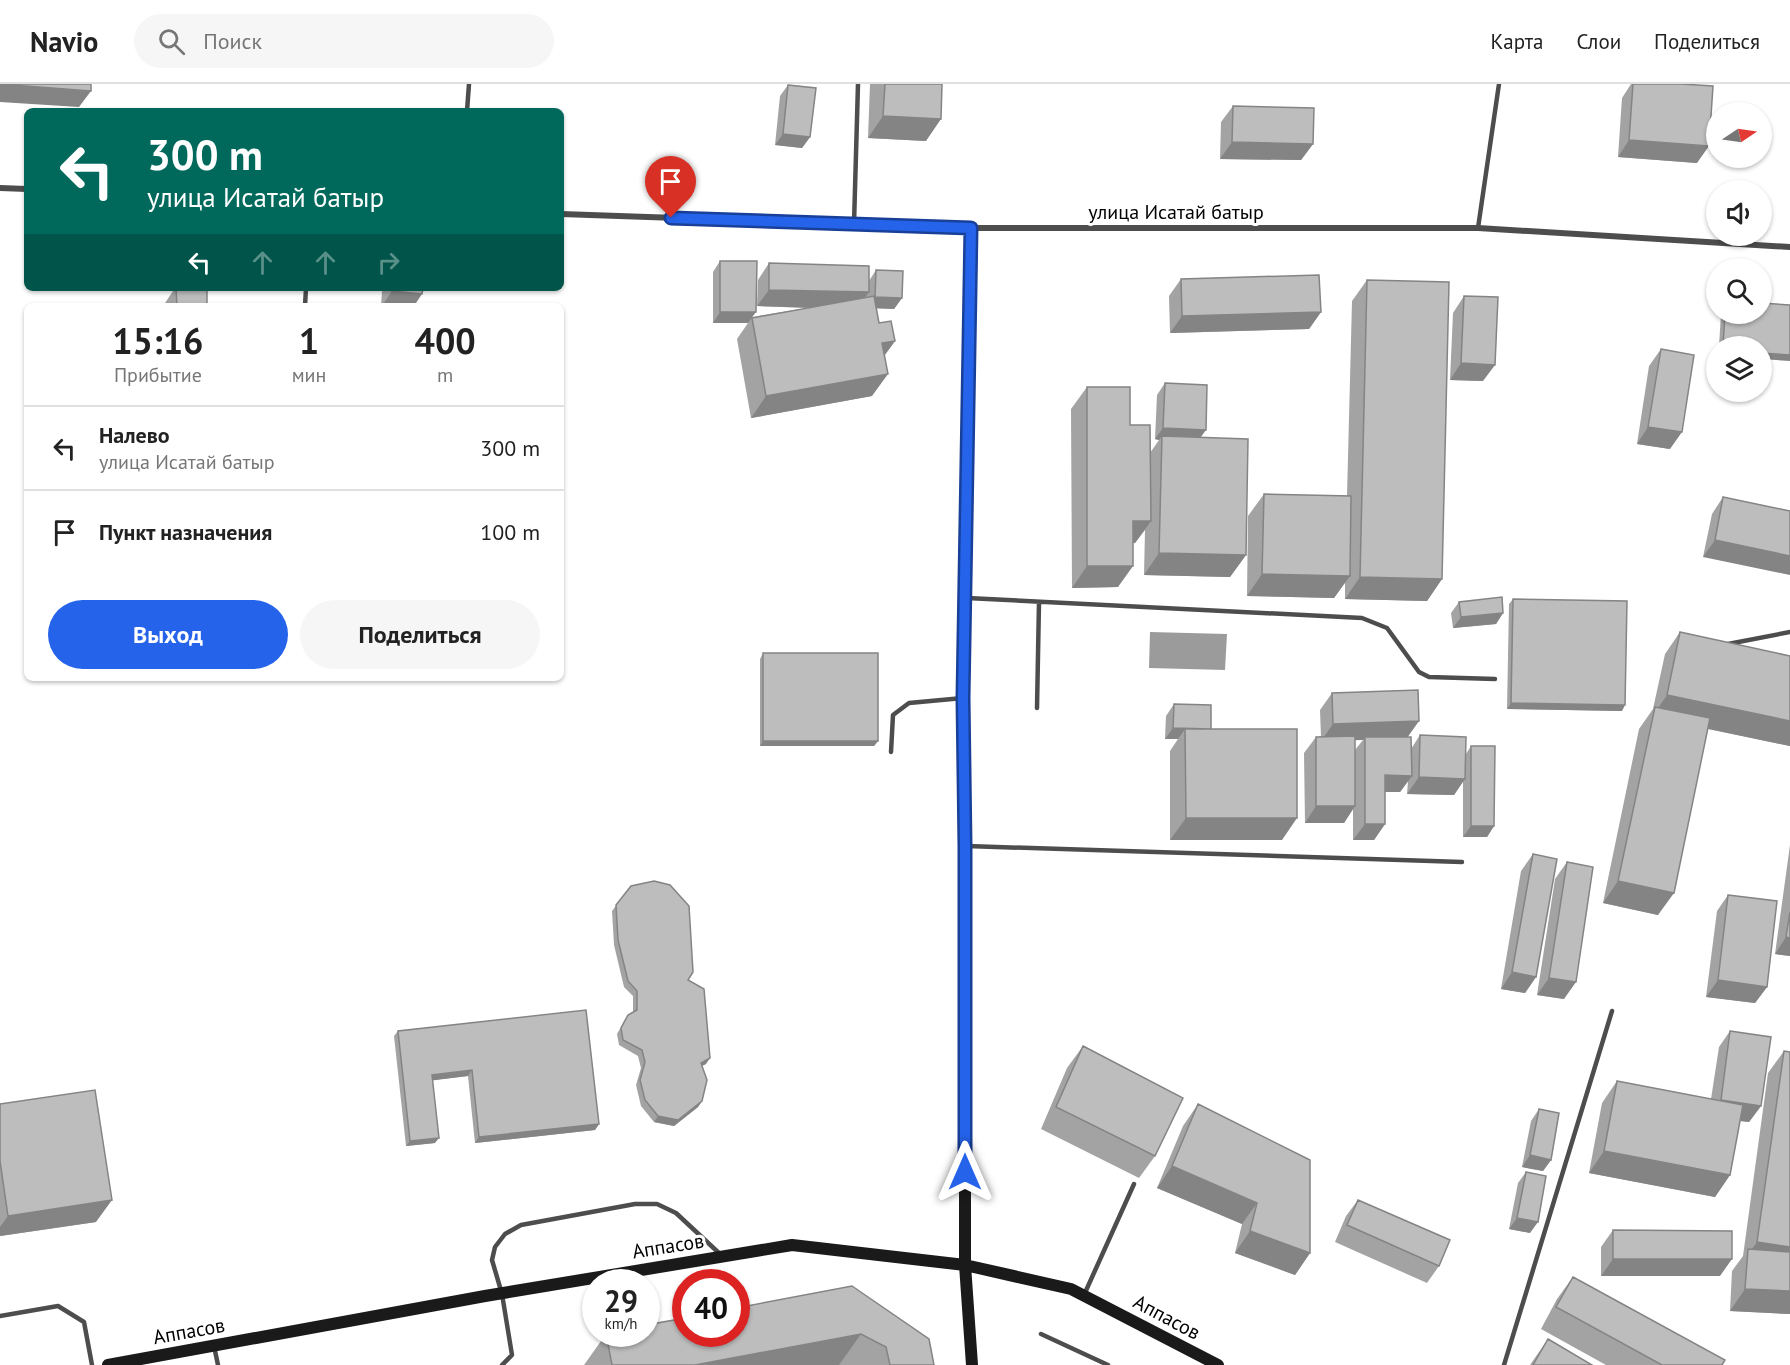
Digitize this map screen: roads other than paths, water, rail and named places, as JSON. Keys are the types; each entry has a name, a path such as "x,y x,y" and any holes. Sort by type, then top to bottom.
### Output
{"street":[{"path":"0,188 24,189"},
{"name":"улица Исатай батыр","path":"564,214 971,228 1478,228 1790,247"},
{"path":"971,228 963,698 965,1265 972,1365"},
{"name":"Аппасов","path":"108,1365 502,1294 792,1245 965,1265 1071,1288 1218,1365"}],"lane":[{"path":"468,108 469,84"},
{"path":"854,224 858,84"},
{"path":"1478,228 1499,84"},
{"path":"964,598 1362,618 1387,628 1419,672 1429,677 1495,679"},
{"path":"1037,708 1039,602"},
{"path":"1726,644 1790,632"},
{"path":"891,752 892,715 909,703 963,698"},
{"path":"965,846 1462,862"},
{"path":"1504,1365 1612,1011"},
{"path":"1084,1295 1134,1184"},
{"path":"502,1365 512,1355 502,1294 492,1260 495,1247 505,1234 521,1225 635,1204 657,1204 676,1213 723,1257"},
{"path":"0,1316 58,1306 84,1322 92,1365"},
{"path":"1041,1334 1108,1365"},
{"path":"214,1346 218,1365"}]}
